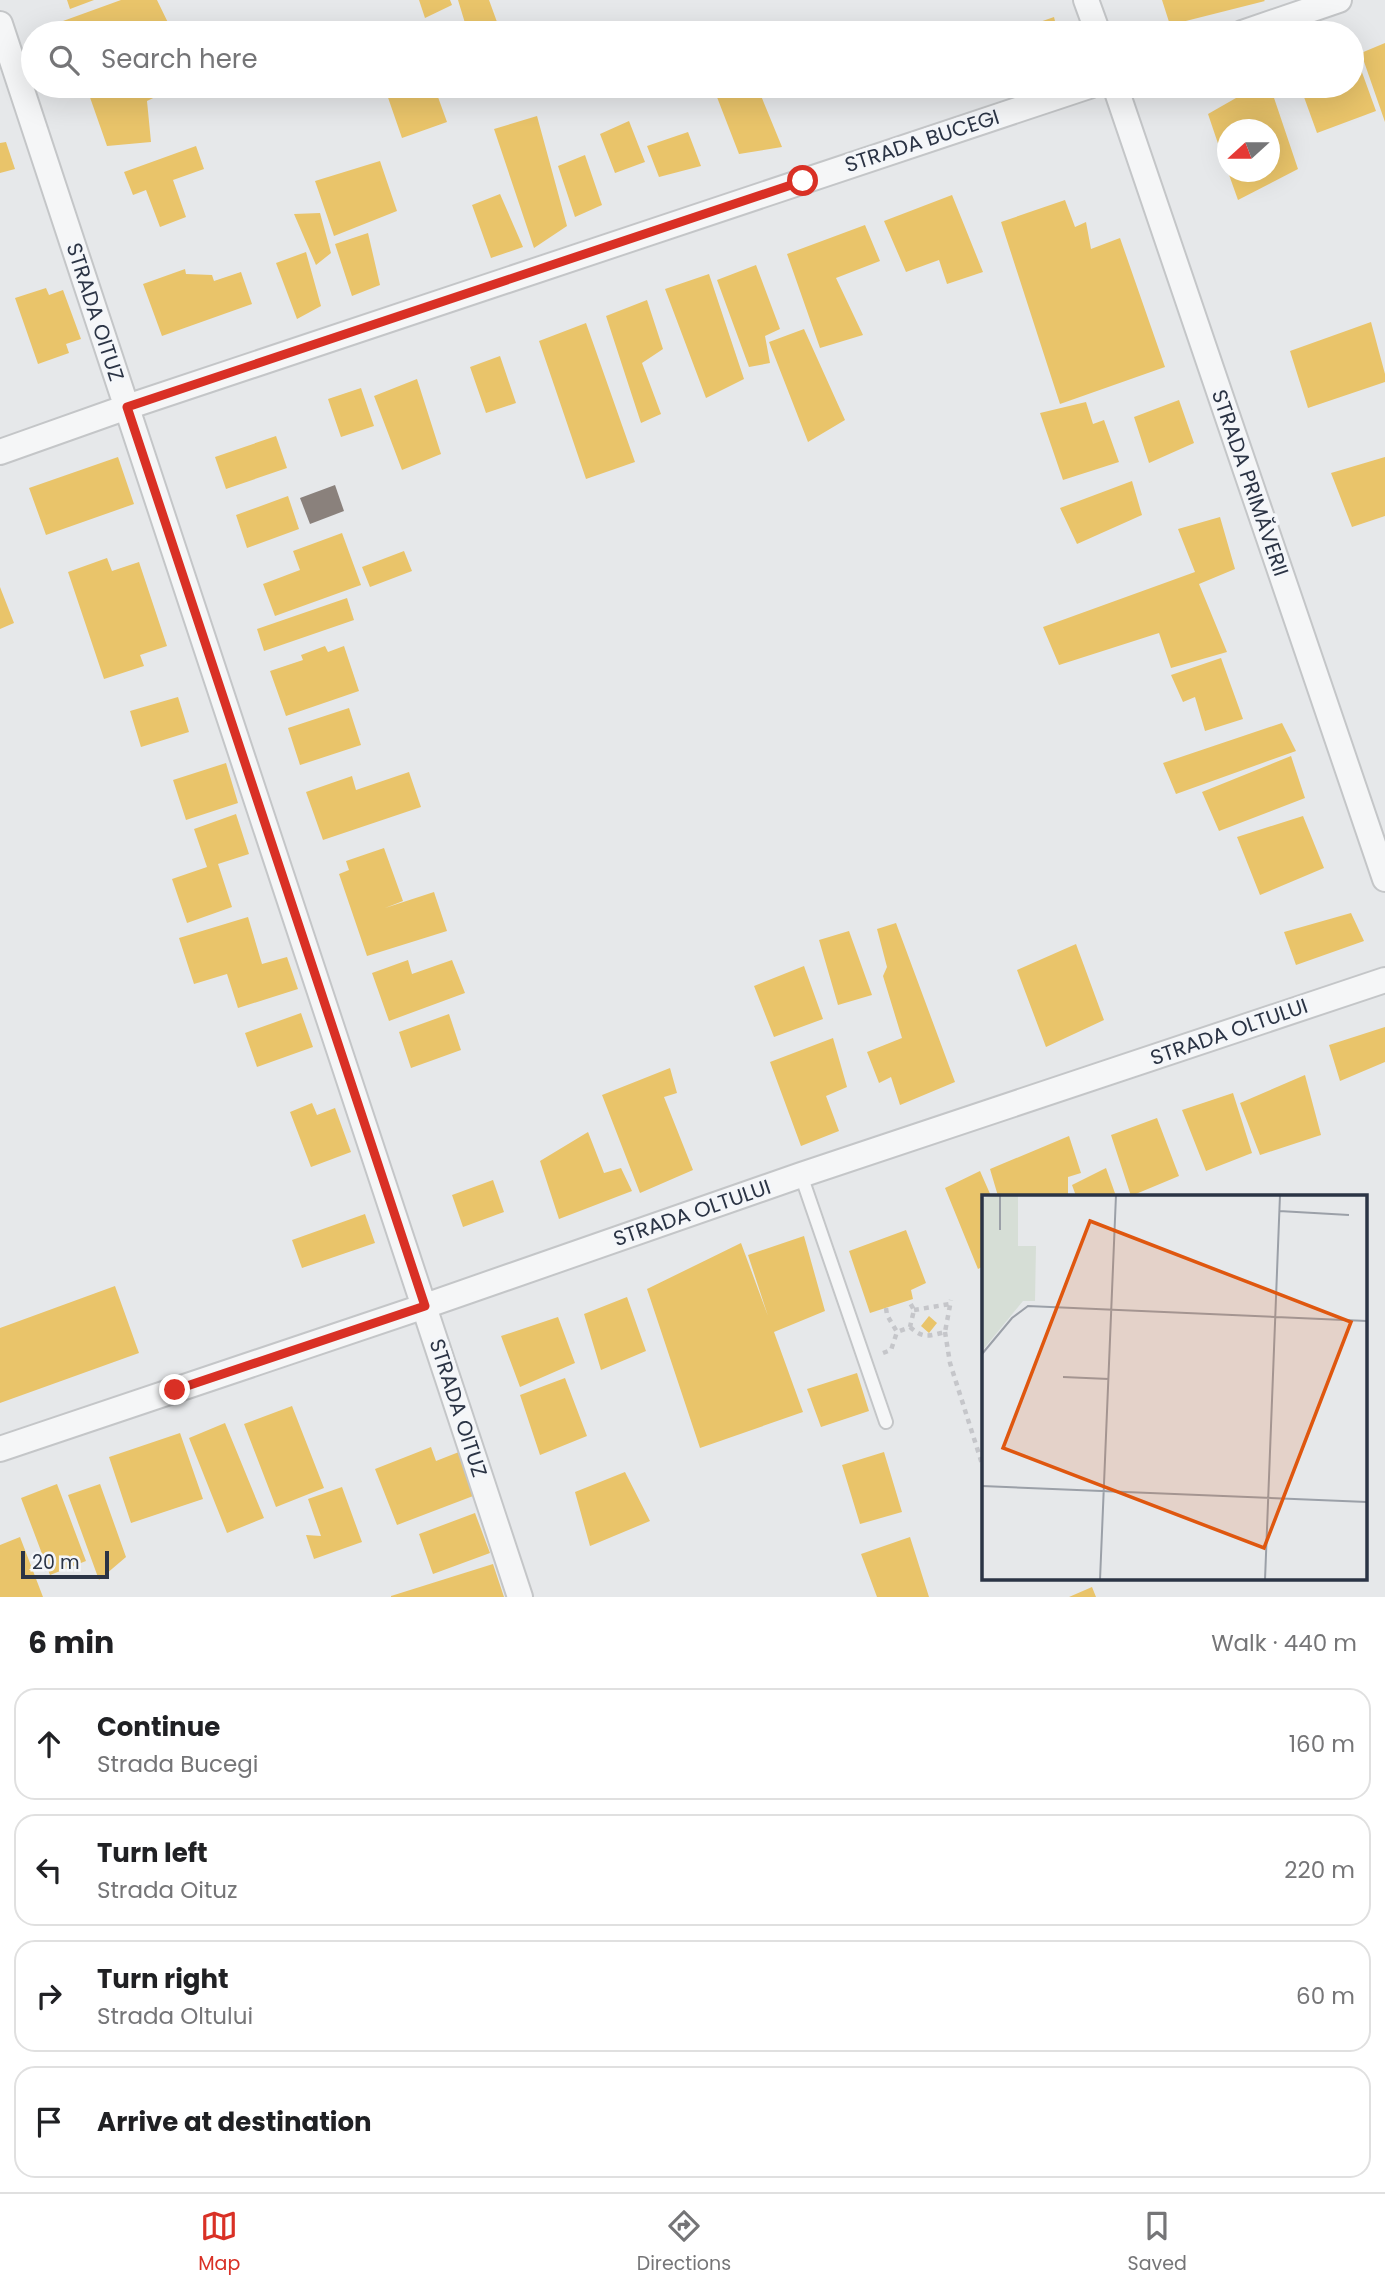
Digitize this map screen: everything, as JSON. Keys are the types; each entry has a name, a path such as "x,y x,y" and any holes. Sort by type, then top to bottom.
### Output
{"street":[{"path":"1086,0 1094,21"},
{"path":"1277,21 1339,0"},
{"name":"STRADA OITUZ","path":"0,24 21,87"},
{"name":"STRADA OITUZ","path":"25,98 520,1597"},
{"name":"STRADA BUCEGI","path":"0,452 127,407 1053,98"},
{"name":"STRADA PRIMĂVERII","path":"1119,98 1385,879"},
{"name":"STRADA OLTULUI","path":"0,1449 1385,979"}],"lane":[{"path":"802,1175 886,1422"}],"path":[{"path":"909,1301 914,1310 910,1327"},
{"path":"914,1310 951,1302 945,1332 950,1363 982,1464"},
{"path":"886,1308 897,1332 910,1327"},
{"path":"910,1327 919,1335 945,1332"}],"building: Homes":[{"path":"67,0 94,0 70,9"},
{"path":"121,0 157,0 167,21 63,21"},
{"path":"419,0 450,0 452,5 425,18"},
{"path":"458,0 489,0 497,21 464,21"},
{"path":"1162,0 1265,1 1186,21 1169,21"},
{"path":"1385,43 1385,122 1364,62 1364,52"},
{"path":"1364,78 1376,111 1317,133 1304,98 1364,98"},
{"path":"90,98 153,98 147,101 151,142 107,146"},
{"path":"388,98 438,98 447,122 402,138"},
{"path":"717,98 762,98 782,147 739,154"},
{"path":"1236,98 1274,98 1298,169 1280,178 1280,119 1217,119 1217,141 1208,114"},
{"path":"537,116 567,226 534,248 494,129"},
{"path":"629,121 645,162 615,173 600,134"},
{"path":"688,132 701,166 659,177 647,146"},
{"path":"6,142 15,169 0,173 0,143"},
{"path":"196,146 204,169 173,180 186,217 160,227 146,190 133,195 124,172"},
{"path":"585,155 602,205 575,217 558,166"},
{"path":"380,161 397,211 334,236 315,181"},
{"path":"1232,182 1273,182 1238,200"},
{"path":"500,194 523,247 491,258 472,205"},
{"path":"952,195 983,272 947,284 939,260 906,272 884,221"},
{"path":"1065,200 1075,227 1086,222 1091,249 1120,238 1165,367 1060,404 1001,222"},
{"path":"320,213 331,253 316,265 294,214"},
{"path":"865,225 880,261 836,278 863,335 820,348 787,254"},
{"path":"368,233 380,285 352,296 335,244"},
{"path":"306,252 321,306 297,319 276,263"},
{"path":"756,265 780,329 765,336 770,363 749,367 717,280"},
{"path":"185,269 186,274 212,275 214,281 241,272 252,304 162,336 143,284"},
{"path":"709,274 744,379 706,398 665,289"},
{"path":"46,288 49,295 63,290 81,339 66,344 69,353 38,364 15,298"},
{"path":"647,300 663,349 642,363 661,414 641,423 606,316"},
{"path":"1371,322 1385,382 1308,408 1290,351"},
{"path":"586,323 635,462 586,479 539,341"},
{"path":"804,329 845,420 808,442 769,342"},
{"path":"500,356 516,403 486,413 470,367"},
{"path":"417,379 441,454 402,470 374,396"},
{"path":"361,388 374,426 341,437 328,399"},
{"path":"1179,400 1194,443 1149,463 1134,417"},
{"path":"1086,402 1093,424 1104,420 1119,462 1063,480 1040,413"},
{"path":"276,436 287,468 226,489 215,457"},
{"path":"118,457 134,504 46,535 29,488"},
{"path":"1385,457 1385,516 1352,527 1331,473"},
{"path":"1132,481 1142,515 1077,544 1060,508"},
{"path":"288,496 299,529 247,548 236,515"},
{"path":"1220,517 1235,569 1199,584 1227,652 1171,668 1159,633 1059,665 1043,627 1195,572 1178,529"},
{"path":"342,533 361,585 275,616 263,584 300,570 293,551"},
{"path":"404,551 412,571 370,587 362,567"},
{"path":"107,558 112,571 139,562 167,646 140,655 144,666 104,679 68,572"},
{"path":"0,587 14,623 0,629"},
{"path":"347,598 354,620 264,651 257,629"},
{"path":"325,646 328,652 344,646 359,691 286,716 270,671 303,660 301,655"},
{"path":"1221,658 1243,719 1205,731 1195,697 1183,702 1171,675"},
{"path":"178,697 189,732 141,747 130,711"},
{"path":"349,708 361,745 300,765 288,728"},
{"path":"1282,723 1296,751 1176,794 1163,763"},
{"path":"1291,756 1305,798 1219,831 1202,792"},
{"path":"226,763 238,803 186,820 173,780"},
{"path":"409,772 421,807 323,840 306,792 352,776 356,790"},
{"path":"236,814 249,854 218,864 232,907 187,923 172,879 207,867 194,829"},
{"path":"1303,816 1324,868 1260,895 1237,837"},
{"path":"384,848 403,901 385,908 434,892 447,931 367,956 339,874 349,870 346,861"},
{"path":"1351,913 1364,941 1296,965 1284,932"},
{"path":"248,917 262,964 287,957 298,989 238,1008 227,974 194,984 179,938"},
{"path":"896,923 955,1082 900,1105 891,1077 879,1083 867,1052 902,1038 883,976 887,967 877,929"},
{"path":"849,931 872,995 838,1005 819,940"},
{"path":"1076,944 1104,1020 1046,1047 1017,970"},
{"path":"408,960 412,974 452,960 465,993 389,1021 372,973"},
{"path":"804,966 823,1019 774,1037 754,986"},
{"path":"301,1013 313,1047 257,1067 245,1033"},
{"path":"449,1014 461,1050 411,1068 399,1032"},
{"path":"1385,1027 1385,1062 1340,1081 1329,1045"},
{"path":"833,1038 847,1087 826,1096 839,1131 801,1146 770,1062"},
{"path":"670,1068 677,1093 664,1097 693,1170 640,1193 602,1095"},
{"path":"1305,1075 1321,1135 1260,1155 1240,1103"},
{"path":"1233,1093 1252,1153 1206,1171 1182,1110"},
{"path":"312,1103 317,1115 335,1108 351,1152 311,1167 290,1112"},
{"path":"1157,1118 1179,1176 1131,1195 1111,1135"},
{"path":"588,1132 604,1173 621,1168 632,1191 559,1219 540,1161"},
{"path":"1069,1136 1081,1173 1068,1177 1068,1195 998,1195 990,1169"},
{"path":"1106,1168 1116,1195 1076,1195 1072,1185"},
{"path":"980,1171 991,1195 982,1195 982,1267 978,1269 945,1188"},
{"path":"493,1180 504,1212 463,1227 452,1195"},
{"path":"365,1214 375,1243 302,1268 292,1240"},
{"path":"906,1230 926,1283 911,1290 913,1299 870,1313 849,1251"},
{"path":"804,1236 825,1311 774,1332 803,1412 700,1448 647,1289 741,1243 768,1316 748,1255"},
{"path":"115,1286 139,1353 0,1403 0,1328"},
{"path":"627,1297 646,1351 601,1370 584,1314"},
{"path":"929,1316 937,1323 929,1333 921,1326"},
{"path":"558,1317 575,1363 520,1387 501,1336"},
{"path":"857,1373 869,1411 821,1427 807,1389"},
{"path":"565,1378 587,1436 540,1455 520,1395"},
{"path":"292,1406 324,1488 276,1507 244,1424"},
{"path":"225,1423 264,1518 227,1533 189,1438"},
{"path":"180,1433 203,1499 131,1523 109,1457"},
{"path":"431,1447 436,1461 464,1450 481,1493 397,1525 375,1469"},
{"path":"884,1452 902,1512 860,1524 842,1465"},
{"path":"625,1472 650,1521 590,1546 575,1492"},
{"path":"57,1484 86,1561 50,1575 21,1498"},
{"path":"100,1484 126,1557 99,1580 68,1495"},
{"path":"342,1487 362,1542 314,1559 306,1535 321,1536 308,1499"},
{"path":"475,1513 490,1553 433,1574 419,1534"},
{"path":"20,1537 43,1597 0,1597 0,1545"},
{"path":"910,1537 929,1597 877,1597 861,1554"},
{"path":"493,1564 504,1597 391,1597 391,1596"},
{"path":"1092,1587 1096,1597 1069,1597"}],"building: Industry":[{"path":"335,485 344,511 310,524 300,498"}],"route":[{"path":"175,1390 425,1306 127,407 803,181"}]}
